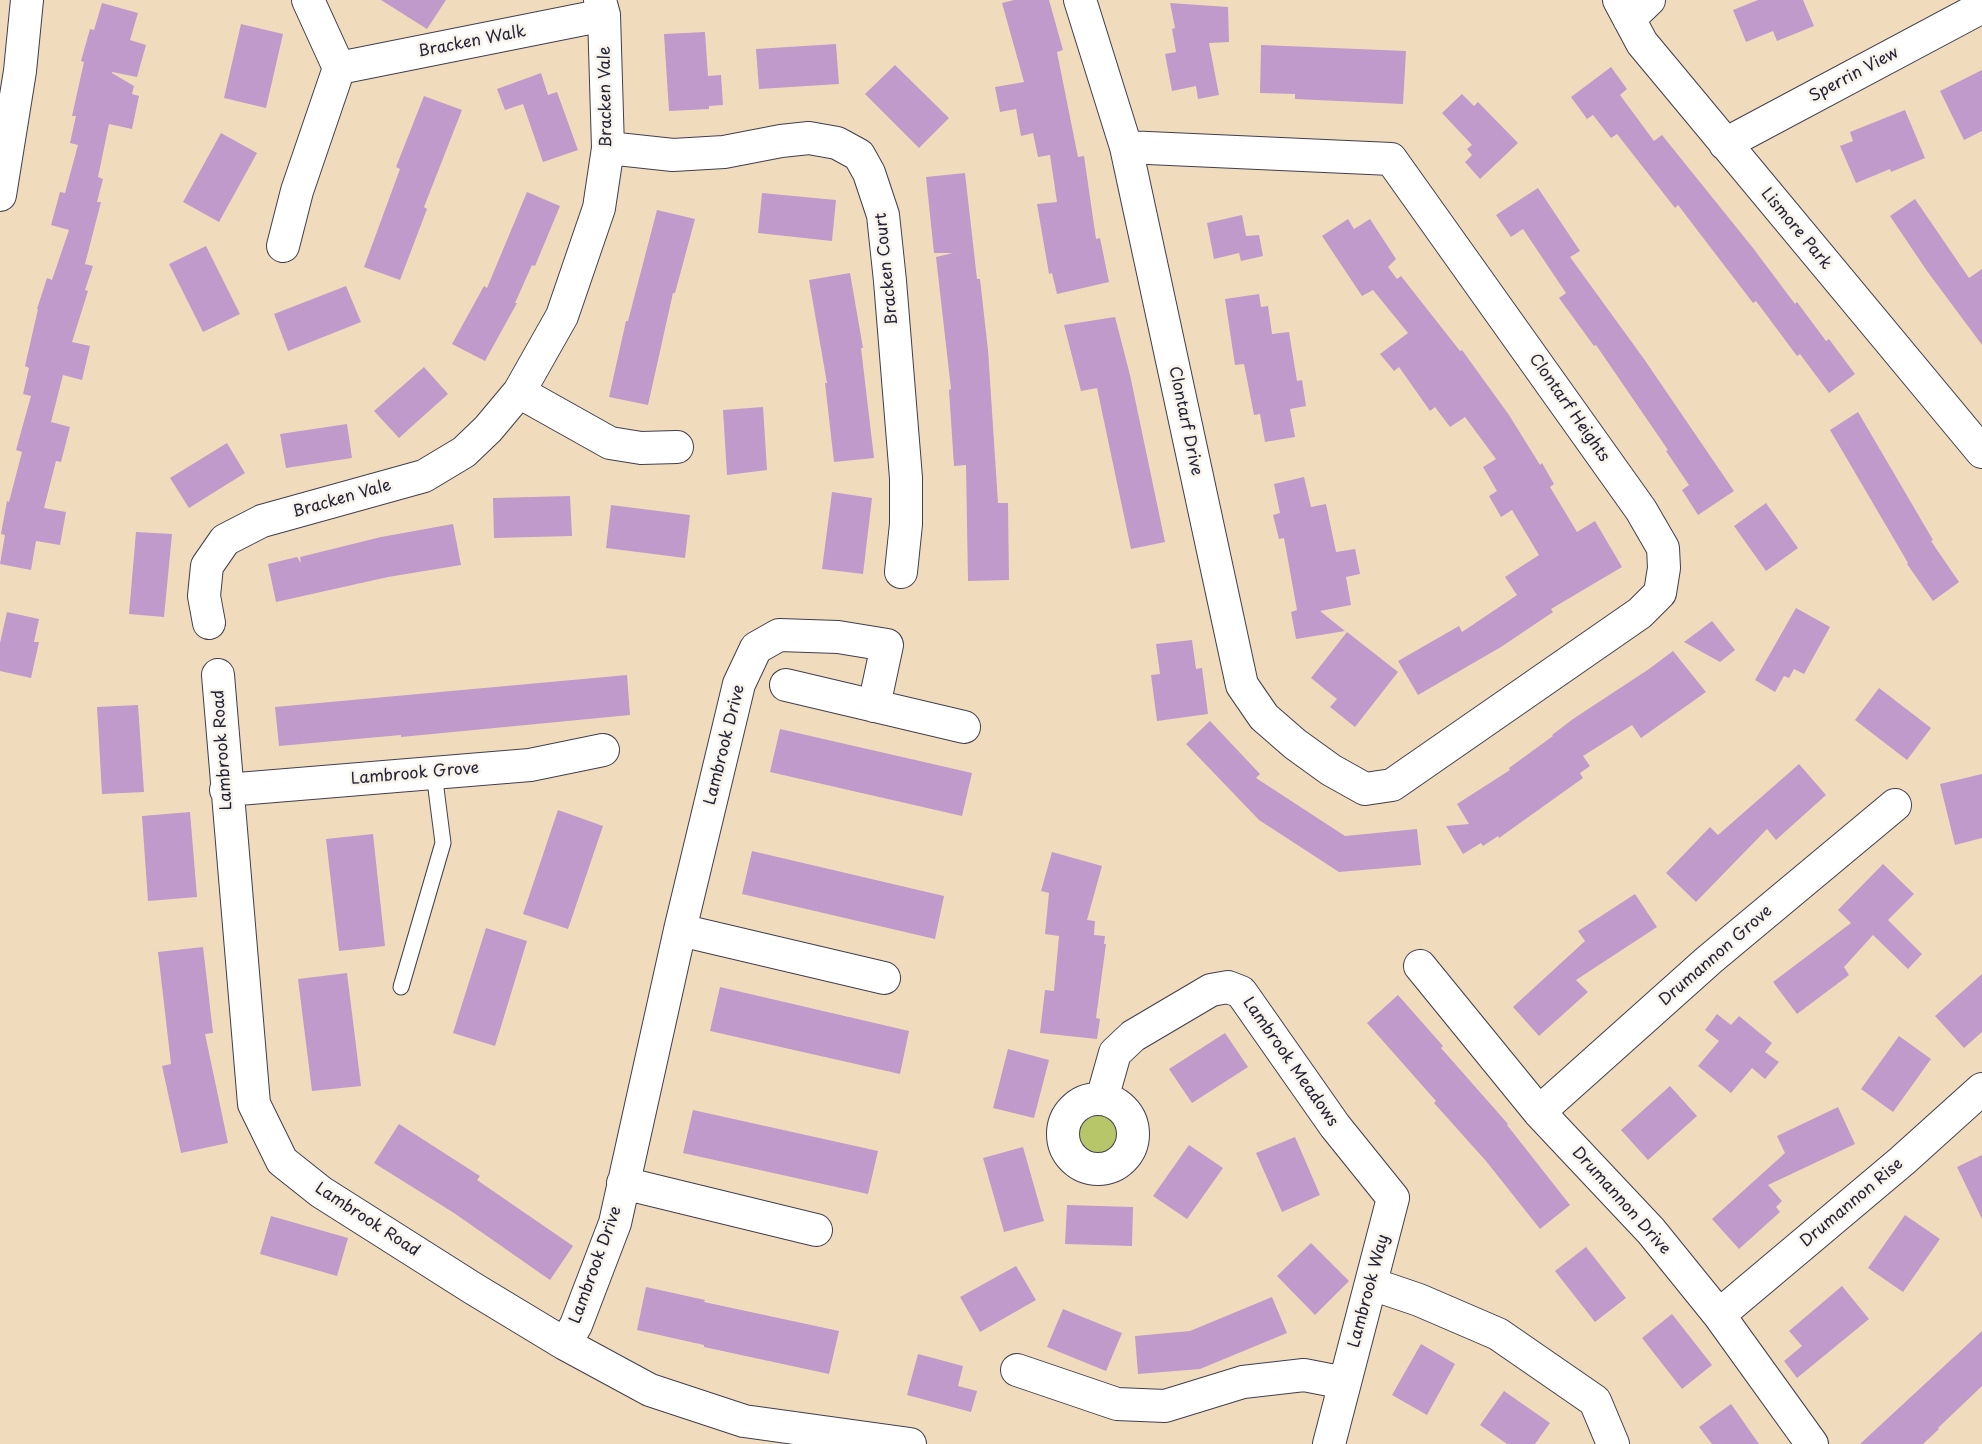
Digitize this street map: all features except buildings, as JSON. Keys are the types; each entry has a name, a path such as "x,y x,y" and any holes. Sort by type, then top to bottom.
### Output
{"street":[{"path":"0,195 20,71 27,0"},
{"path":"283,246 297,191 339,68 308,0"},
{"name":"Clontarf Drive","path":"1080,0 1126,147 1242,686 1264,717 1295,744 1331,770 1365,789"},
{"name":"Lismore Park","path":"1632,6 1642,43 1982,452"},
{"name":"Bracken Walk","path":"339,68 602,7"},
{"name":"Bracken Vale","path":"209,623 204,596 207,566 225,540 262,521 424,476 464,452 488,429 519,392 561,316 599,208 608,148 602,7"},
{"name":"Sperrin View","path":"1725,144 1982,7"},
{"name":"Bracken Court","path":"608,148 673,155 724,152 809,138 837,143 859,155 869,173 883,215 889,270 906,478 906,524 901,572"},
{"name":"Clontarf Heights","path":"1126,147 1392,159 1641,510 1663,548 1664,568 1660,593 1640,613 1392,785 1365,789"},
{"path":"519,392 610,443 641,448 677,447"},
{"name":"Lambrook Drive","path":"565,1344 576,1325 615,1223 680,930 739,684 756,648 779,635 838,637 887,645 874,706"},
{"name":"Lambrook Road","path":"218,675 254,1104 282,1161 321,1192 565,1344 650,1390 744,1421 910,1444"},
{"path":"786,685 964,727"},
{"name":"Lambrook Grove","path":"226,790 530,765 603,750"},
{"name":"Drumannon Grove","path":"1539,1112 1709,960 1895,805"},
{"path":"680,930 884,978"},
{"name":"Drumannon Drive","path":"1420,966 1539,1112 1651,1231 1719,1315 1812,1444"},
{"name":"Lambrook Meadows","path":"1102,1099 1115,1053 1133,1036 1212,990 1227,987 1241,992 1335,1126 1393,1198"},
{"name":"Drumannon Rise","path":"1719,1315 1902,1161 1982,1089"},
{"name":"Lambrook Drive","path":"623,1183 816,1230"},
{"name":"Lambrook Way","path":"1329,1444 1393,1198"},
{"path":"1372,1284 1419,1300 1498,1334 1595,1401 1613,1444"},
{"path":"1017,1370 1117,1404 1155,1406 1165,1406 1243,1382 1304,1375 1345,1383"}],"lane":[{"path":"401,987 443,843 434,773"}],"green space":[{"path":"1097,1114 1105,1115 1112,1120 1117,1127 1117,1143 1112,1150 1105,1155 1097,1156 1089,1155 1082,1150 1077,1143 1076,1135 1077,1127 1082,1120 1089,1115"}]}
